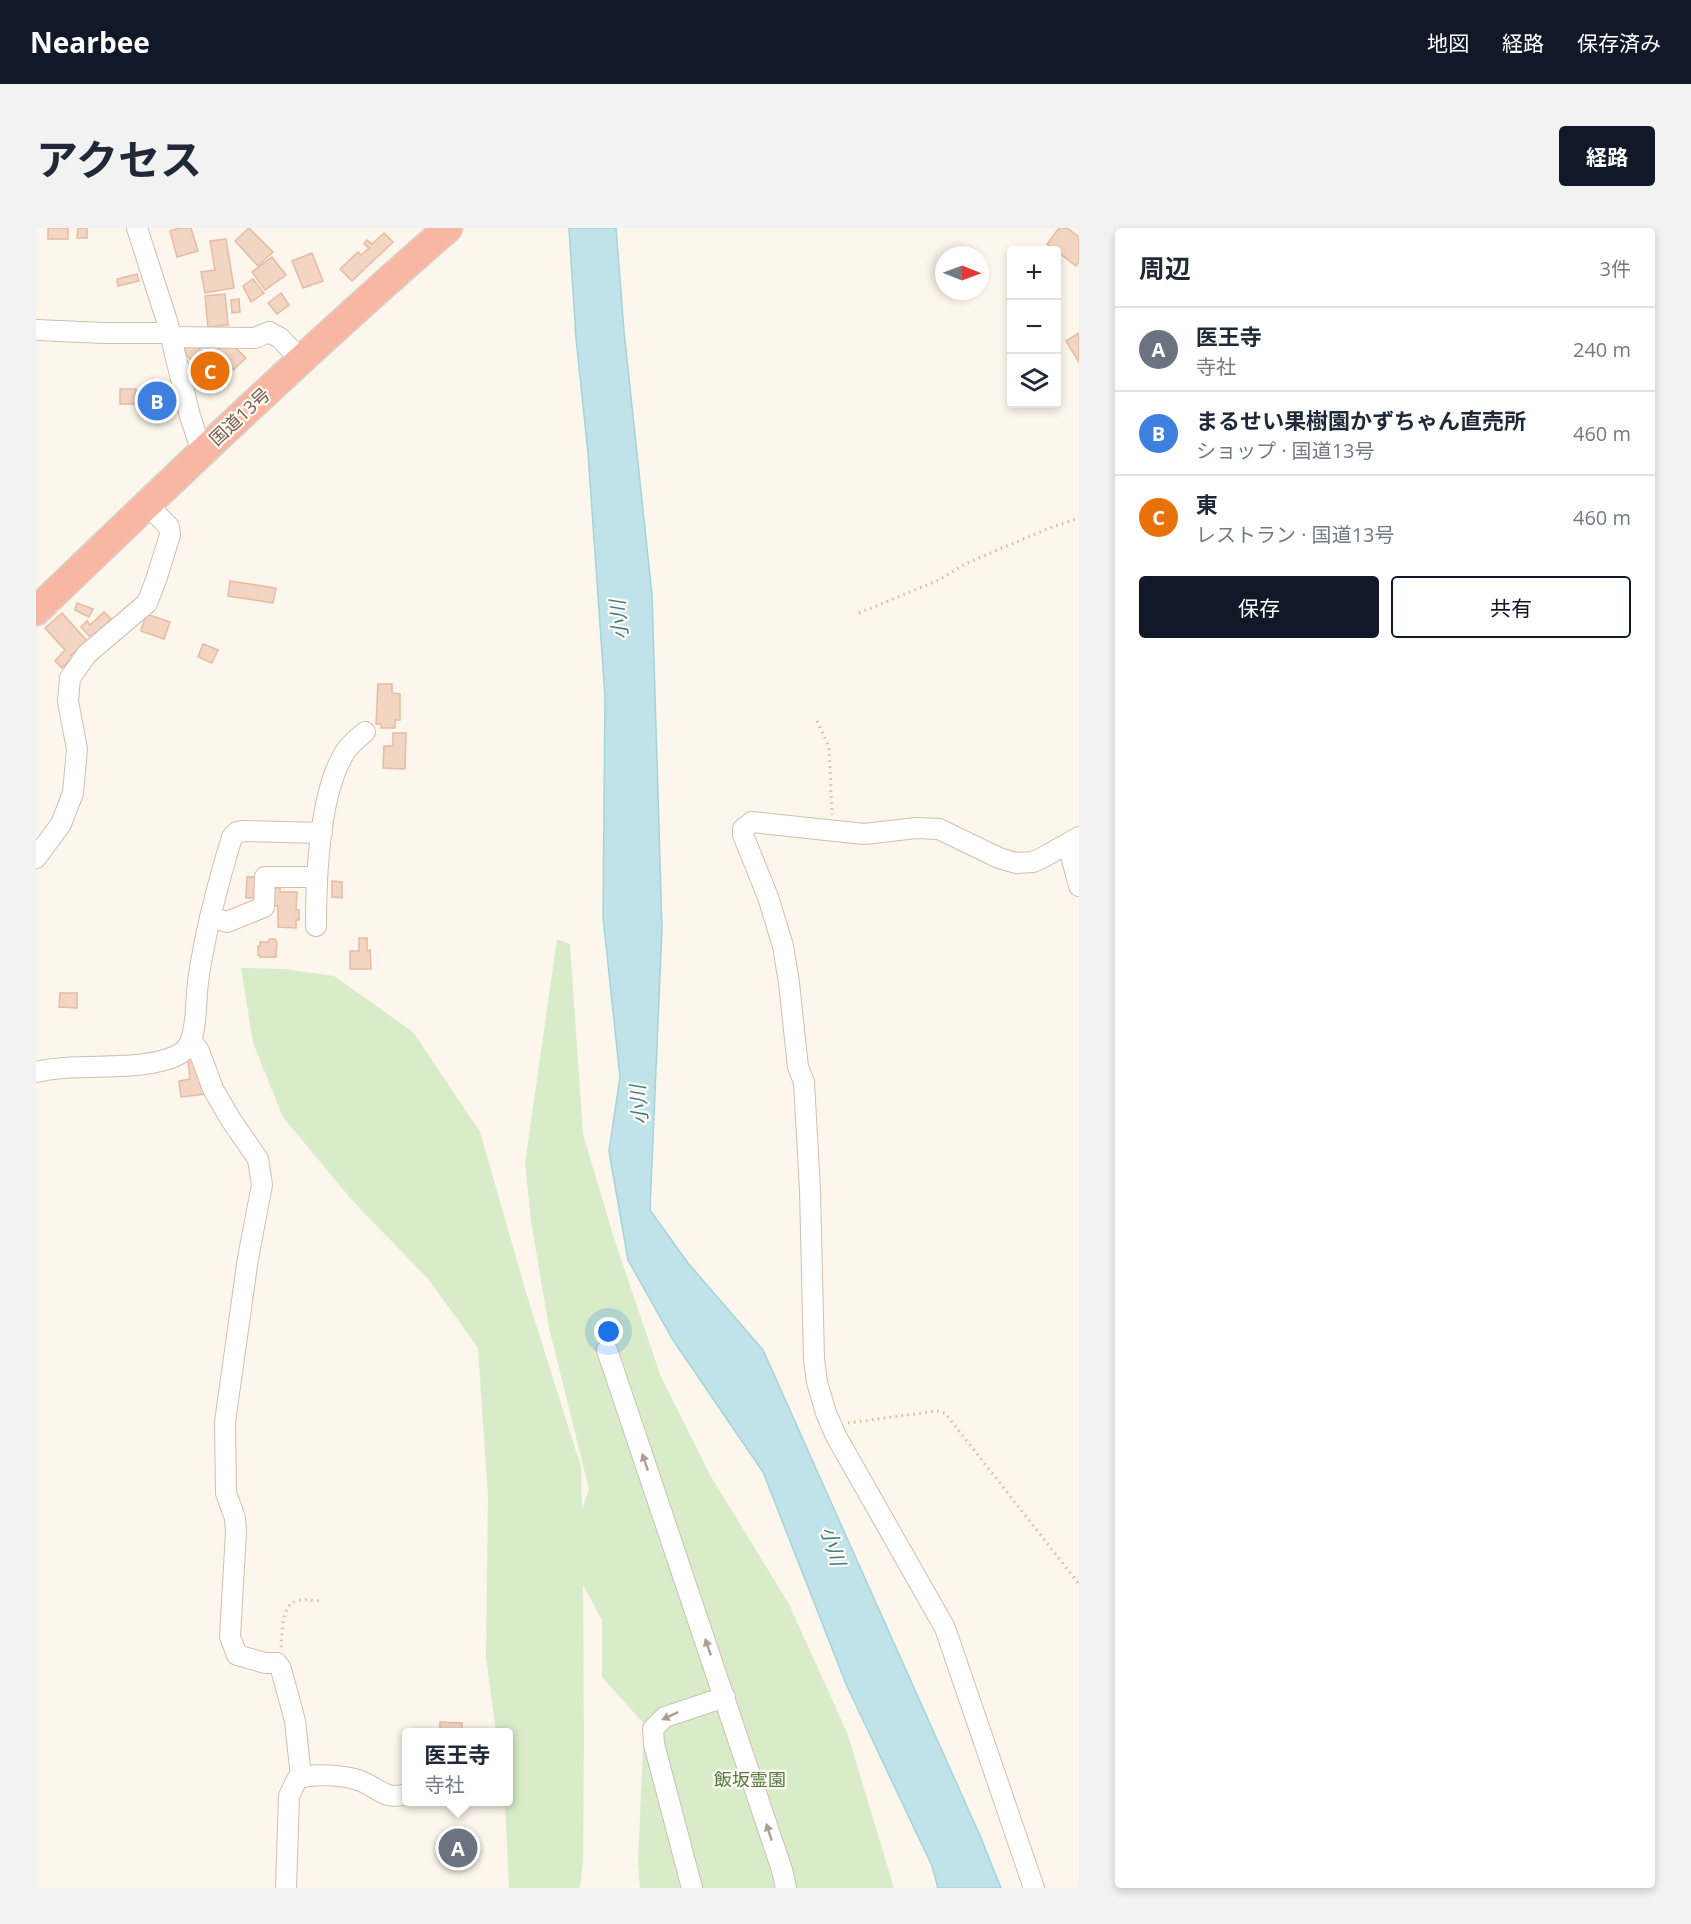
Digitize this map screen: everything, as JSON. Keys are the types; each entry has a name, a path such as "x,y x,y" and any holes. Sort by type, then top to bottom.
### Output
{"highway":[{"name":"国道13号","path":"36,611 364,301 448,228"}],"street":[{"path":"137,228 170,335 190,416 202,452"},
{"path":"36,330 255,338 269,332 280,338 301,360"},
{"path":"36,858 61,824 73,794 77,749 68,701 70,678 87,654 147,603 156,580 170,535 169,527 147,504"},
{"path":"316,926 316,877 332,781 346,750 365,732"},
{"path":"1034,1888 945,1628 831,1425 817,1382 814,1359 810,1190 804,1082 798,1066 783,946 768,897 742,835 743,828 752,822 864,834 916,828 939,829 999,858 1016,863 1033,862 1074,841 1079,886"},
{"path":"36,1072 79,1066 128,1065 167,1059 181,1054 189,1047 191,1040 198,977 210,917 232,837 237,832 322,833"},
{"path":"210,917 226,922 264,907 265,878 316,877"},
{"path":"191,1040 199,1051 219,1099 258,1159 262,1185 248,1258 226,1415 226,1493 236,1525 231,1637 237,1655 265,1663 277,1663 279,1666 295,1721 301,1778"},
{"path":"607,1350 782,1870 786,1888"},
{"path":"692,1888 654,1744 653,1729 665,1717 724,1696"},
{"path":"286,1888 289,1796 297,1779 308,1775 356,1780 388,1796 402,1796"}],"path":[{"path":"859,613 939,580 965,564 994,551 1079,518"},
{"path":"817,721 829,747 832,831"},
{"path":"831,1425 937,1411 945,1413 1079,1584"},
{"path":"279,1666 287,1609 299,1600 321,1601"}],"green space":[{"name":"飯坂霊園","path":"557,939 570,944 583,1134 614,1238 661,1377 710,1475 789,1604 848,1735 894,1888 640,1888 638,1863 644,1724 602,1677 602,1620 583,1585 583,1862 580,1888 509,1888 505,1806 513,1806 513,1728 495,1728 486,1657 488,1496 478,1348 429,1280 350,1198 283,1117 253,1043 241,968 284,969 334,976 413,1032 480,1132 528,1299 581,1467 582,1510 589,1489 549,1328 531,1221 525,1163"}],"water":[{"name":"小川","path":"569,228 616,228 624,331 652,595 662,928 650,1210 688,1263 763,1350 981,1838 1001,1888 938,1888 932,1866 846,1684 763,1472 673,1340 628,1260 609,1151 620,1077 603,917 605,696"}],"building":[{"path":"48,228 68,228 68,239 48,239"},
{"path":"78,228 87,228 87,238 77,238"},
{"path":"191,228 198,251 177,257 170,231"},
{"path":"249,228 273,252 258,266 235,241"},
{"path":"1059,228 1067,228 1079,237 1079,262 1076,266 1061,255 1061,246 1047,244"},
{"path":"384,233 393,242 352,281 340,269 358,252 361,255 369,248 364,244 367,240 372,244"},
{"path":"226,239 234,288 205,293 201,272 215,270 210,241"},
{"path":"312,253 323,281 303,288 292,261"},
{"path":"272,257 286,275 265,290 252,272"},
{"path":"137,274 139,281 118,286 117,279"},
{"path":"253,279 264,293 251,302 243,286"},
{"path":"281,293 289,305 277,314 268,303"},
{"path":"225,294 228,325 208,327 205,296"},
{"path":"239,299 240,312 232,313 231,300"},
{"path":"1079,333 1079,362 1066,341"},
{"path":"183,343 196,344 203,353 209,347 214,353 223,344 228,349 232,344 246,358 233,370 231,367 226,372 223,368 206,385 202,382 198,386 188,376 192,372 186,366 192,361 186,354"},
{"path":"120,389 136,389 135,404 120,404"},
{"path":"140,392 175,394 174,409 140,408"},
{"path":"230,581 276,588 273,603 228,596"},
{"path":"77,603 93,609 89,617 75,610"},
{"path":"104,612 111,619 91,638 81,627 87,621 90,625"},
{"path":"62,613 87,641 71,655 73,657 62,668 55,661 65,650 45,628"},
{"path":"146,614 170,622 164,639 141,631"},
{"path":"203,644 218,650 212,663 198,657"},
{"path":"378,684 392,684 392,693 400,694 400,720 395,720 395,728 381,728 381,724 376,724"},
{"path":"393,733 406,733 405,769 383,768 384,746 393,746"},
{"path":"247,877 258,877 258,898 246,898"},
{"path":"332,881 342,882 342,898 332,897"},
{"path":"273,888 280,888 280,892 297,892 296,910 299,910 299,920 296,920 296,928 278,927 278,906 272,906"},
{"path":"359,938 367,938 371,969 350,969 350,951 359,951"},
{"path":"269,939 275,939 277,942 276,957 260,957 258,946 260,942 269,942"},
{"path":"60,993 77,993 77,1008 59,1007"},
{"path":"197,1058 206,1094 181,1097 179,1081 190,1079 188,1059"},
{"path":"440,1722 462,1723 462,1728 440,1728"}],"place":[{"name":"東","path":"210,371"},
{"name":"まるせい果樹園かずちゃん直売所","path":"157,401"},
{"name":"医王寺","path":"458,1848"}]}
